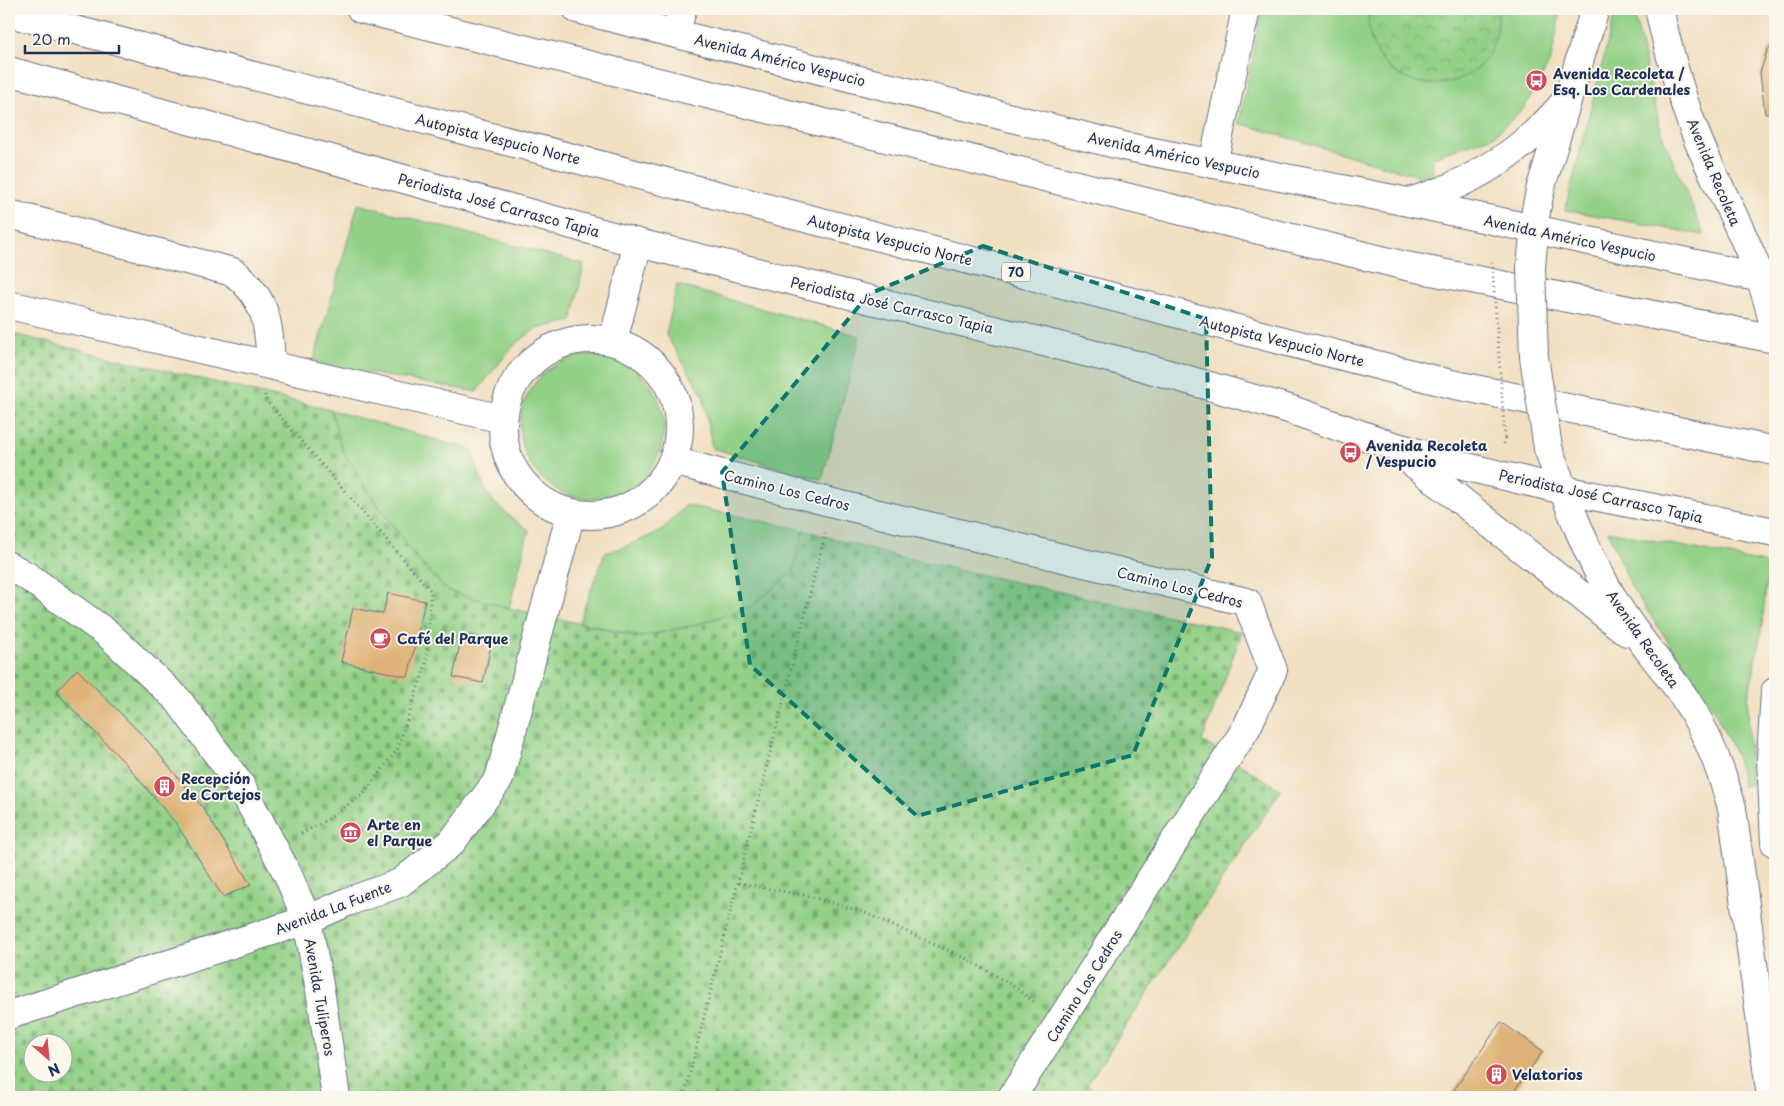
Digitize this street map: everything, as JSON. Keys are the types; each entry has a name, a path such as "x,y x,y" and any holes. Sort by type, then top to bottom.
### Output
{"main road":[{"path":"361,9 1406,266 1775,339"},
{"name":"Avenida Américo Vespucio","path":"576,9 679,21 1023,122 1213,164 1408,202 1768,280"},
{"path":"1213,164 1246,9"},
{"name":"Avenida Recoleta","path":"1595,9 1570,97 1541,187 1534,230 1531,268 1534,357 1548,448 1591,558 1615,602 1642,643 1688,704 1713,749 1723,775 1732,808 1771,1097"},
{"name":"Avenida Recoleta","path":"1660,9 1667,43 1697,138 1768,280 1774,321"},
{"name":"Autopista Vespucio Norte","path":"9,12 1451,384 1775,451"},
{"name":"Periodista José Carrasco Tapia","path":"9,71 638,243 1133,364 1289,409 1390,445 1467,467 1563,490 1775,532"},
{"path":"1408,202 1459,185 1500,162 1530,139 1570,97"},
{"path":"9,214 233,272 248,283 261,303 269,329 271,365"},
{"path":"613,341 638,243"},
{"path":"9,305 503,419"},
{"path":"583,339 613,341 641,354 663,374 676,401 680,431 674,461 660,482 642,499 620,510 596,515 571,514 548,504 527,489 512,468 504,444 503,419 511,390 528,365 553,347 583,339"},
{"path":"1390,445 1553,576 1642,643"},
{"name":"Camino Los Cedros","path":"674,461 833,502 1247,602 1273,670 1247,727 1012,1097"},
{"name":"Avenida La Fuente","path":"9,1015 307,920 347,902 400,883 451,843 500,779 571,514"},
{"name":"Avenida Tuliperos","path":"9,566 27,576 108,634 178,700 240,786 288,875 307,920 321,996 336,1097"},
{"path":"1775,692 1771,758 1775,835"}],"path":[{"path":"1492,262 1505,438"},
{"path":"271,365 265,399 432,591 426,664 397,750 364,793 330,818 274,848"},
{"path":"684,1097 833,502"},
{"path":"739,883 808,896 862,912 967,959 1013,986 1061,1022"}],"highlighted area":[{"path":"983,246 1206,319 1212,557 1133,755 917,816 750,665 722,472 869,294"}],"green space":[{"path":"1262,9 1561,9 1551,60 1525,107 1494,136 1433,157 1432,180 1239,123"},
{"path":"1369,9 1498,9 1494,43 1479,66 1457,80 1432,84 1407,79 1385,64 1372,41"},
{"path":"1616,9 1633,9 1662,135 1704,235 1565,210"},
{"path":"358,204 584,264 572,321 536,329 514,345 476,392 313,363"},
{"path":"677,285 860,336 822,480 712,448 703,395 666,335"},
{"path":"9,333 331,410 342,450 374,500 417,559 448,591 509,608 641,637 695,625 752,606 793,572 804,530 883,553 1242,632 1202,741 1281,790 1087,1085 1103,1097 9,1097"},
{"path":"592,355 620,360 643,376 659,399 664,427 659,455 643,478 620,494 592,499 564,494 541,478 525,455 520,427 525,399 541,376 564,360"},
{"path":"331,410 472,450 480,478 490,497 505,512 529,530 509,608 448,591 417,559 374,500 342,450"},
{"path":"686,505 804,530 793,571 752,606 695,625 641,637 579,622 605,553 622,548 661,531"},
{"path":"1608,531 1763,563 1768,568 1761,633 1748,698 1750,784 1743,787 1736,755 1712,707 1632,588"}],"building":[{"path":"1775,41 1775,114 1765,114 1760,73 1767,51"},
{"name":"Café del Parque","path":"388,593 425,601 408,677 341,662 353,608 383,614"},
{"path":"462,634 492,640 483,683 453,677"},
{"name":"Recepción de Cortejos","path":"77,669 149,742 203,808 251,885 223,897 177,825 126,764 56,692"},
{"name":"Velatorios","path":"1501,1022 1543,1051 1510,1097 1449,1097"}],"place":[{"name":"Avenida Recoleta / Esq. Los Cardenales","path":"1537,81"},
{"name":"Avenida Recoleta / Vespucio","path":"1350,453"},
{"name":"Café del Parque","path":"381,638"},
{"name":"Recepción de Cortejos","path":"165,786"},
{"name":"Arte en el Parque","path":"351,832"},
{"name":"Velatorios","path":"1496,1074"}]}
